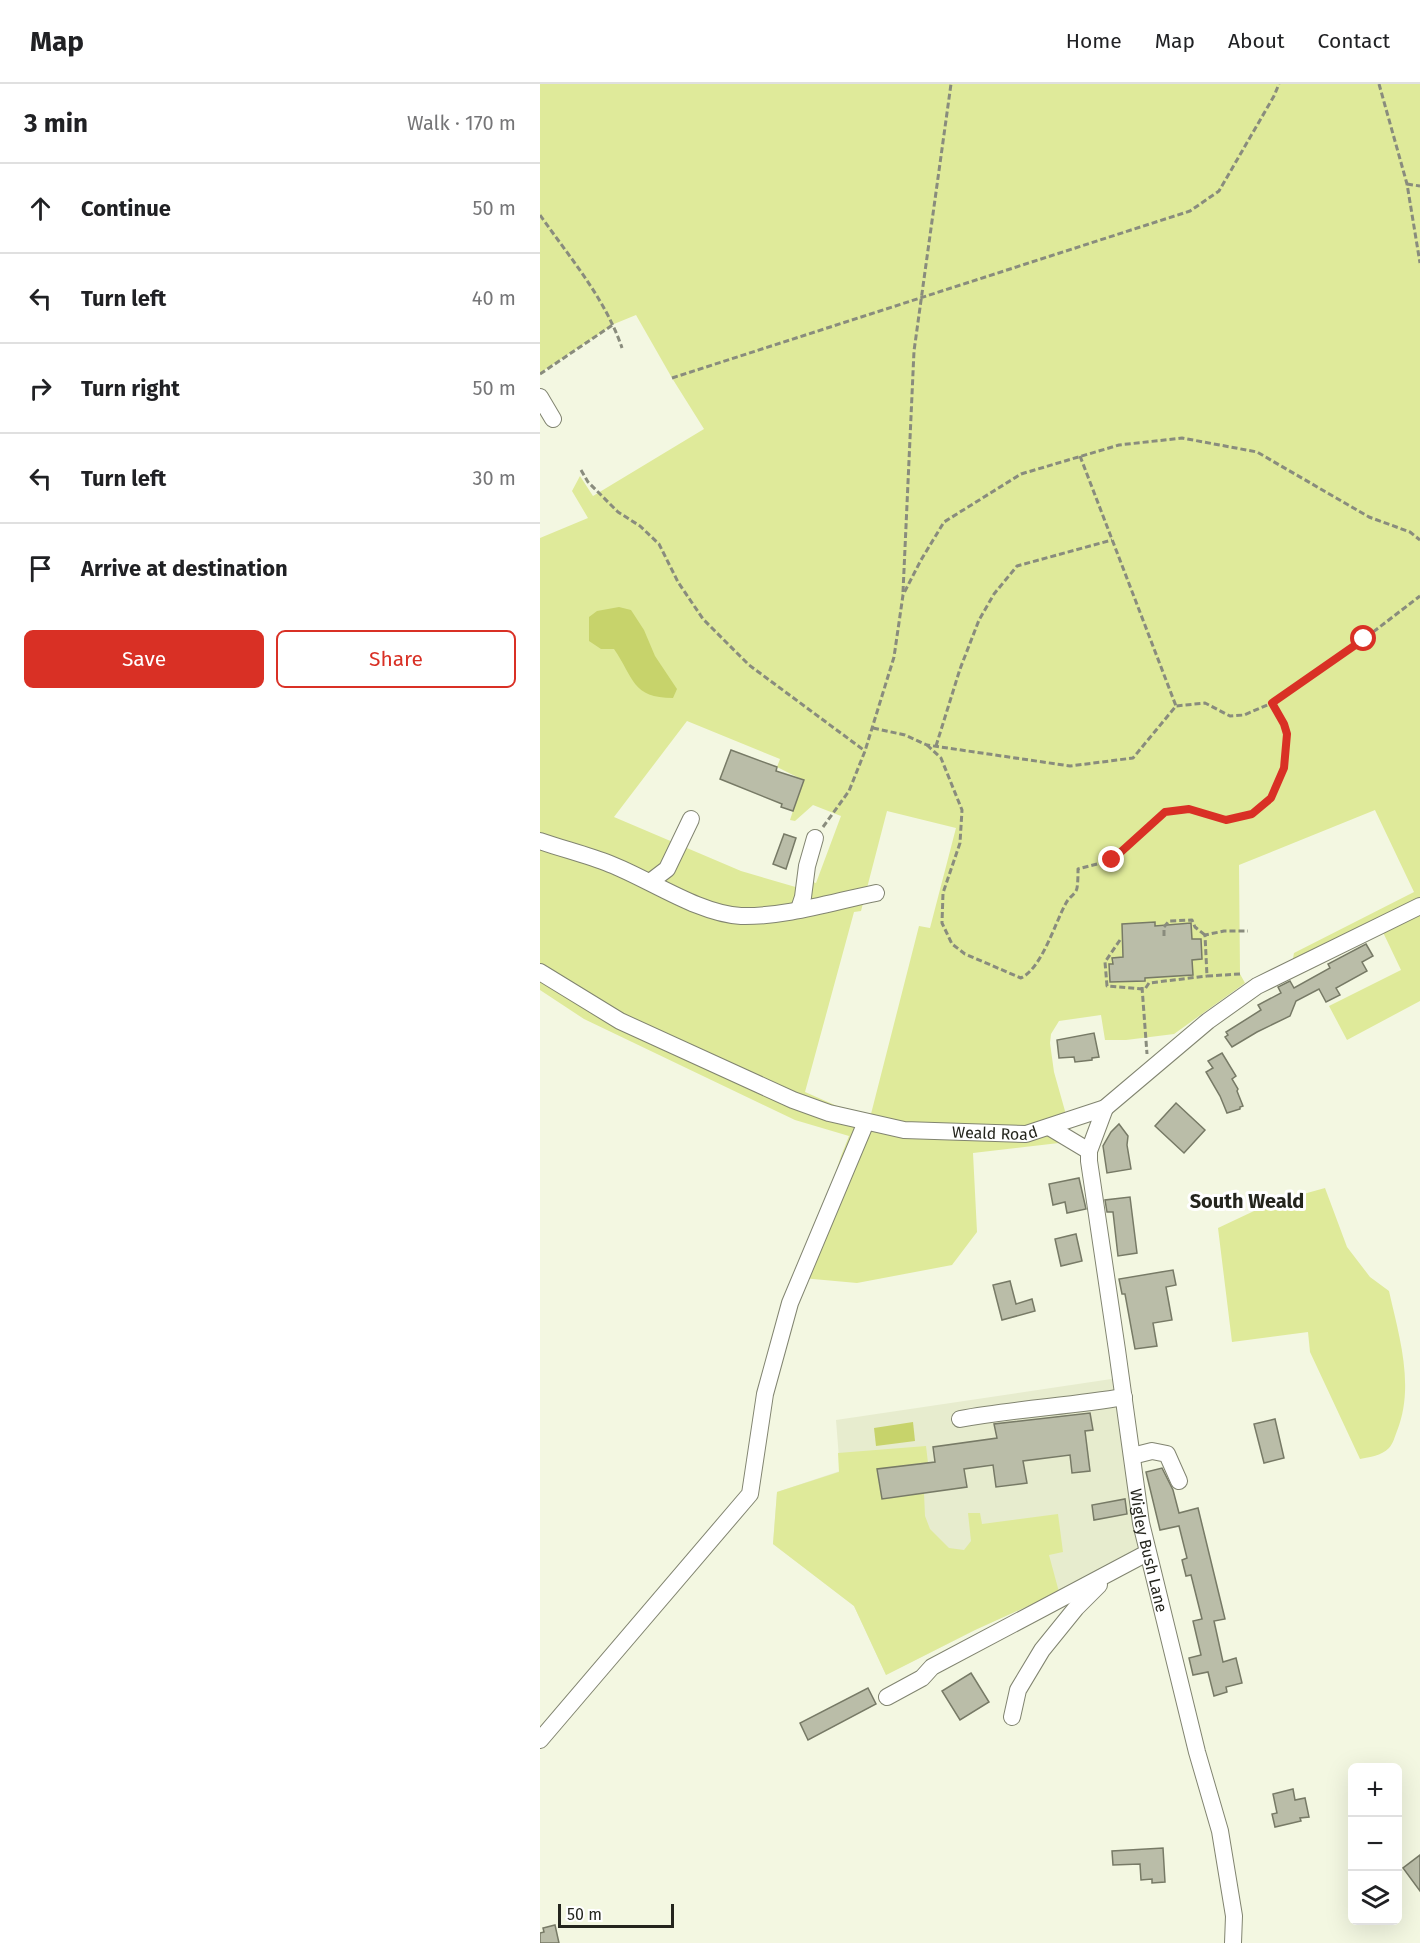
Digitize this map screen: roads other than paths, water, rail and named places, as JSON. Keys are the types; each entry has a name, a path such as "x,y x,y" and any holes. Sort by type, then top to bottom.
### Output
{"street":[{"path":"540,397 553,419"},
{"path":"650,882 667,869 691,819"},
{"path":"799,909 815,838"},
{"path":"540,841 609,864 700,906 740,916 799,909 876,893"},
{"name":"Weald Road","path":"540,972 620,1021 793,1100 829,1113 904,1130 1026,1134 1105,1108 1208,1021 1257,986 1420,906"},
{"name":"Wigley Bush Lane","path":"1105,1108 1089,1151 1132,1456 1147,1553 1197,1752 1220,1831 1234,1916 1233,1943"},
{"path":"540,1740 750,1494 765,1394 790,1303 866,1122"},
{"path":"1049,1127 1089,1151"},
{"path":"960,1419 1124,1397"},
{"path":"1132,1456 1152,1451 1167,1454 1179,1481"},
{"path":"887,1696 922,1678 932,1667 1009,1624 1108,1576 1147,1553"},
{"path":"1012,1717 1018,1690 1042,1650 1076,1608 1108,1576"}],"district":[{"name":"South Weald","path":"1247,1201"}]}
